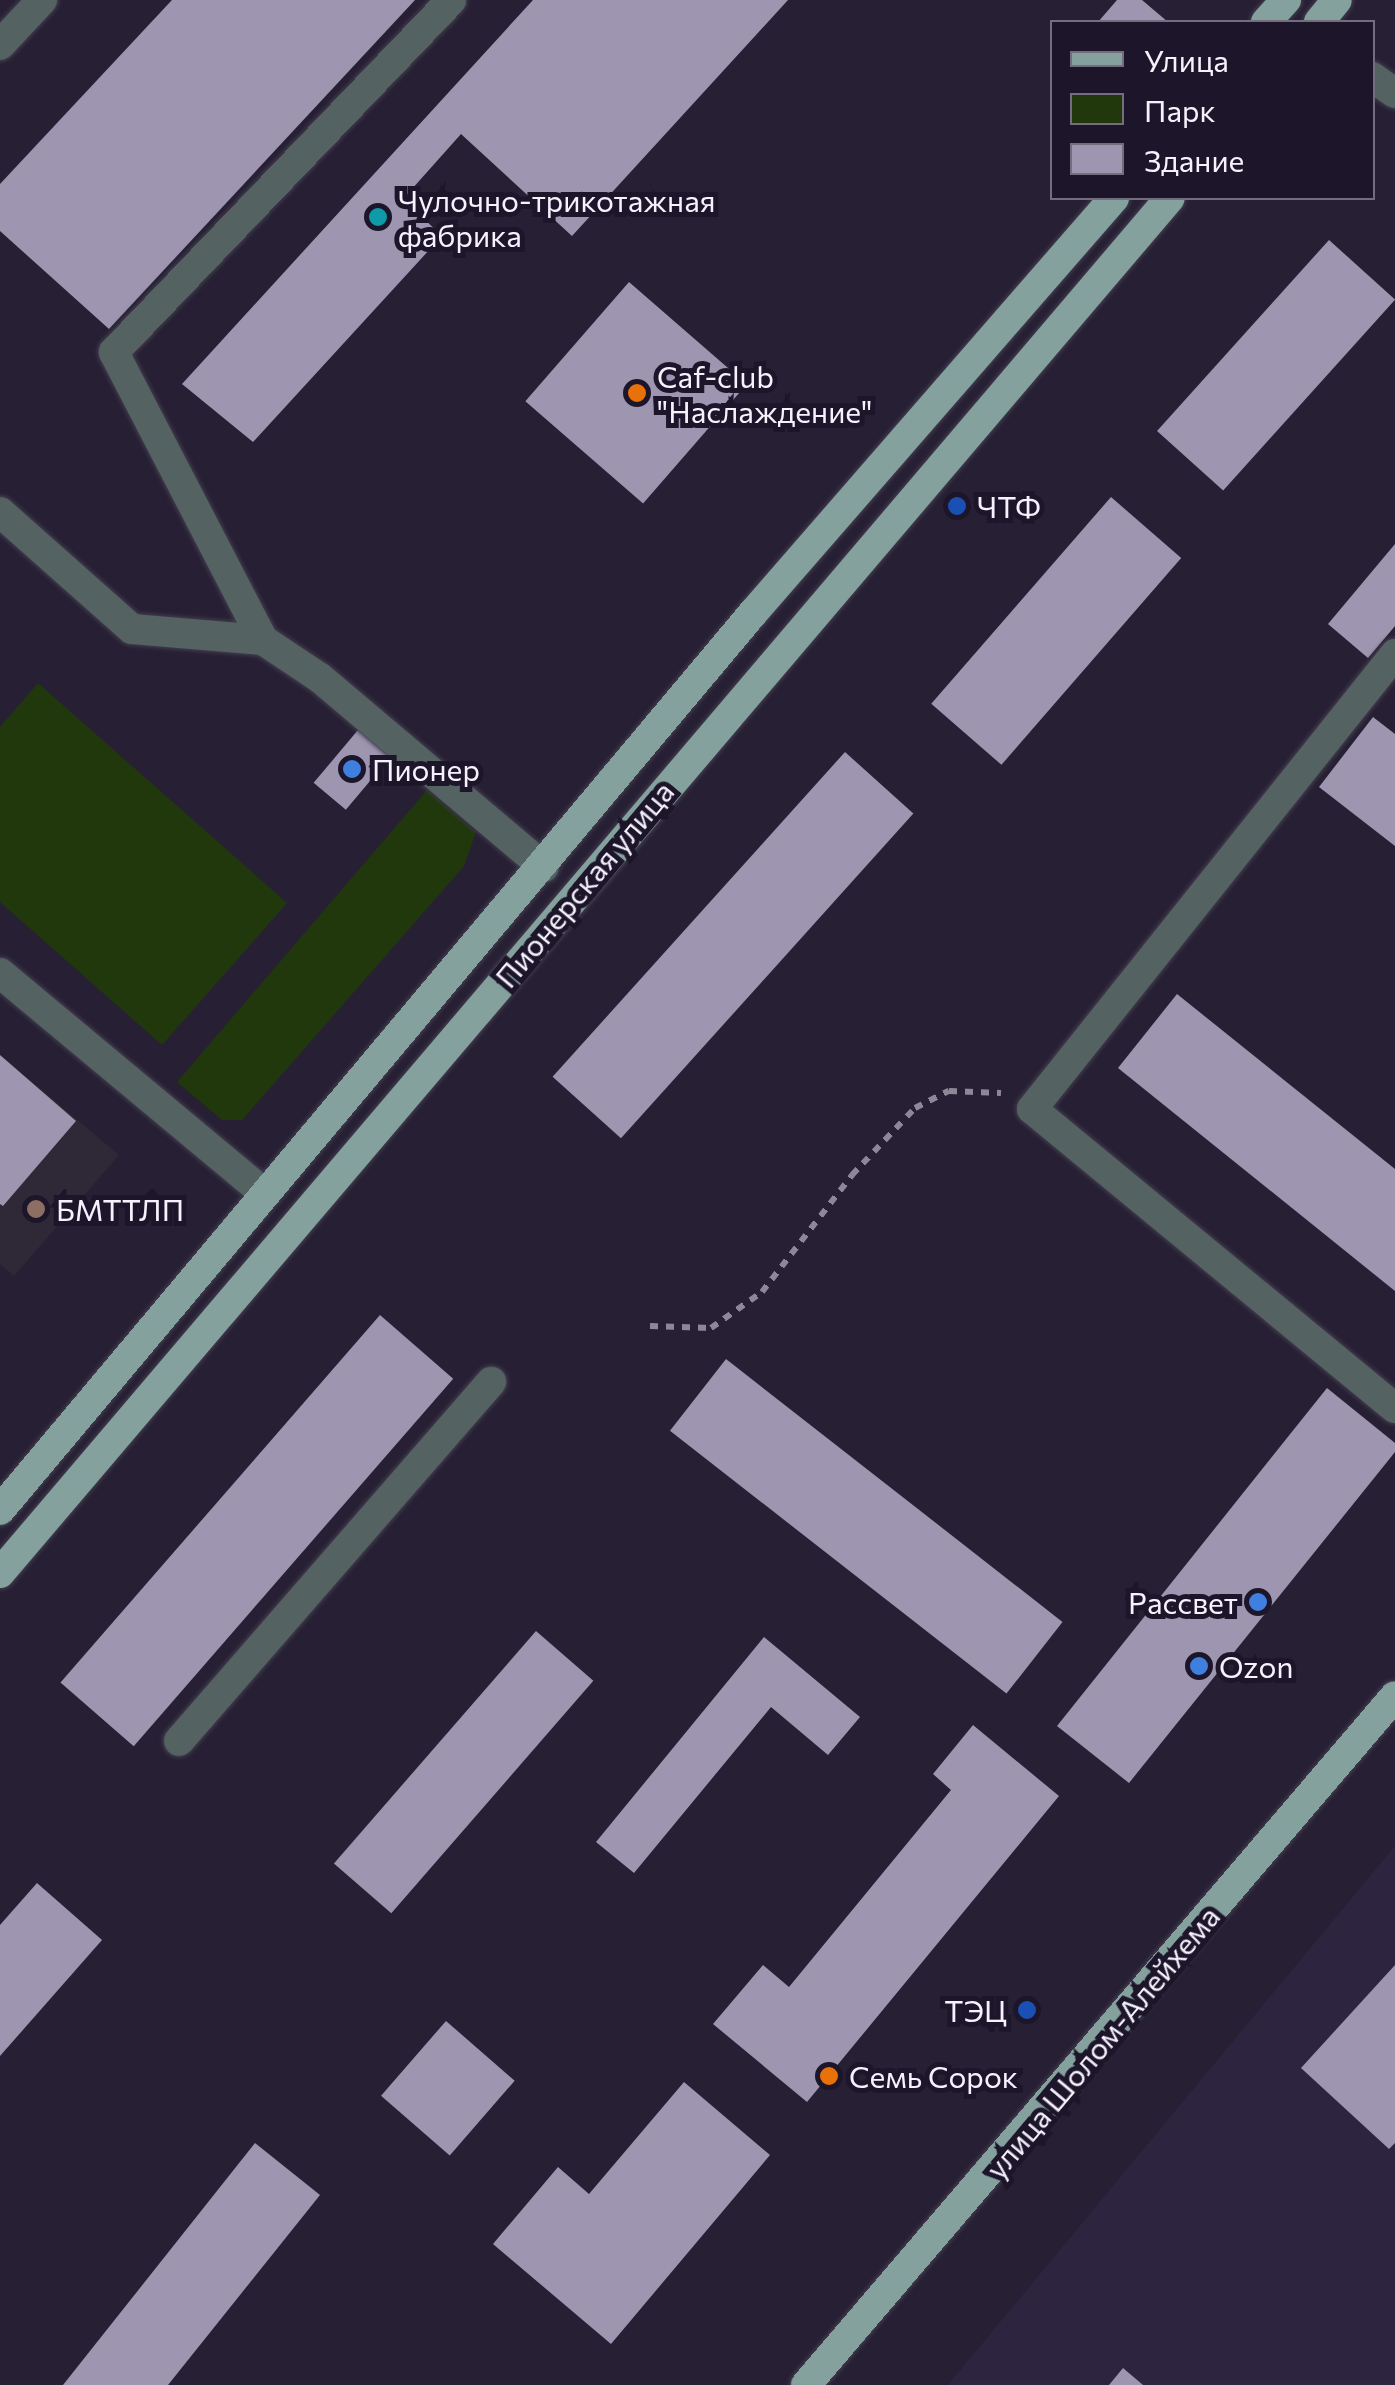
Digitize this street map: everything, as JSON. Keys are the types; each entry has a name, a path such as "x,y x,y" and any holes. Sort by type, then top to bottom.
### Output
{"main road":[{"path":"1268,20 1286,0"},
{"path":"1322,20 1337,0"},
{"name":"Пионерская улица","path":"0,1510 753,614 1112,200"},
{"name":"Пионерская улица","path":"0,1573 1168,200"},
{"path":"544,867 575,894"},
{"path":"266,1194 296,1222"},
{"name":"улица Шолом-Алейхема","path":"806,2385 1395,1696"}],"lane":[{"path":"0,45 42,0"},
{"path":"262,640 114,352 451,0"},
{"path":"0,512 132,629 262,640 320,678 544,867"},
{"path":"1395,654 1032,1109 1395,1408"},
{"path":"0,973 266,1194"},
{"path":"180,1742 491,1382"}],"path":[{"path":"650,1326 711,1328 762,1292 852,1175 915,1108 949,1091 993,1089 1032,1109"}],"shaded area":[{"name":"БМТТЛП","path":"0,1055 119,1155 14,1276 0,1264"},
{"path":"1395,1846 1395,2385 948,2385"}],"green space":[{"path":"38,683 287,903 162,1045 0,902 0,727"},
{"path":"427,790 476,832 464,866 242,1120 222,1120 177,1082"}],"building":[{"path":"172,0 415,0 109,329 0,231 0,184"},
{"name":"Чулочно-трикотажная фабрика","path":"533,0 788,0 572,236 461,134 403,199 442,236 253,442 182,384"},
{"path":"1117,0 1142,0 1166,20 1100,20"},
{"path":"1329,240 1395,300 1223,491 1157,431"},
{"name":"Caf-club \"Наслаждение\"","path":"629,282 747,384 643,504 525,401"},
{"path":"1111,497 1181,558 1001,765 931,704"},
{"path":"1395,544 1395,626 1368,658 1328,624"},
{"path":"1373,717 1395,734 1395,846 1319,787"},
{"name":"Пионер","path":"358,730 390,757 346,810 314,783"},
{"path":"845,752 913,814 621,1138 553,1077"},
{"path":"1177,994 1395,1169 1395,1291 1118,1068"},
{"path":"0,1055 76,1121 3,1206 0,1204"},
{"path":"380,1315 453,1379 134,1746 60,1683"},
{"path":"726,1359 1062,1622 1006,1694 670,1431"},
{"path":"1327,1388 1395,1443 1395,1452 1129,1783 1057,1726"},
{"path":"536,1631 593,1681 391,1913 334,1863"},
{"path":"764,1637 860,1717 828,1755 771,1707 634,1873 596,1842"},
{"path":"973,1725 1059,1796 807,2102 713,2024 763,1965 789,1987 951,1790 933,1774"},
{"path":"37,1883 102,1940 0,2056 0,1925"},
{"path":"1395,1965 1395,2143 1389,2149 1301,2068"},
{"path":"446,2021 515,2081 450,2155 381,2096"},
{"path":"684,2082 770,2155 611,2344 493,2244 558,2167 589,2194"},
{"path":"255,2143 320,2195 168,2385 63,2385"},
{"path":"1123,2368 1143,2385 1109,2385"}],"place":[{"name":"Чулочно-трикотажная фабрика","path":"378,217"},
{"name":"Caf-club \"Наслаждение\"","path":"637,393"},
{"name":"ЧТФ","path":"957,506"},
{"name":"Пионер","path":"352,769"},
{"name":"БМТТЛП","path":"36,1209"},
{"name":"Рассвет","path":"1258,1602"},
{"name":"Ozon","path":"1199,1666"},
{"name":"ТЭЦ","path":"1027,2010"},
{"name":"Семь Сорок","path":"829,2076"}]}
